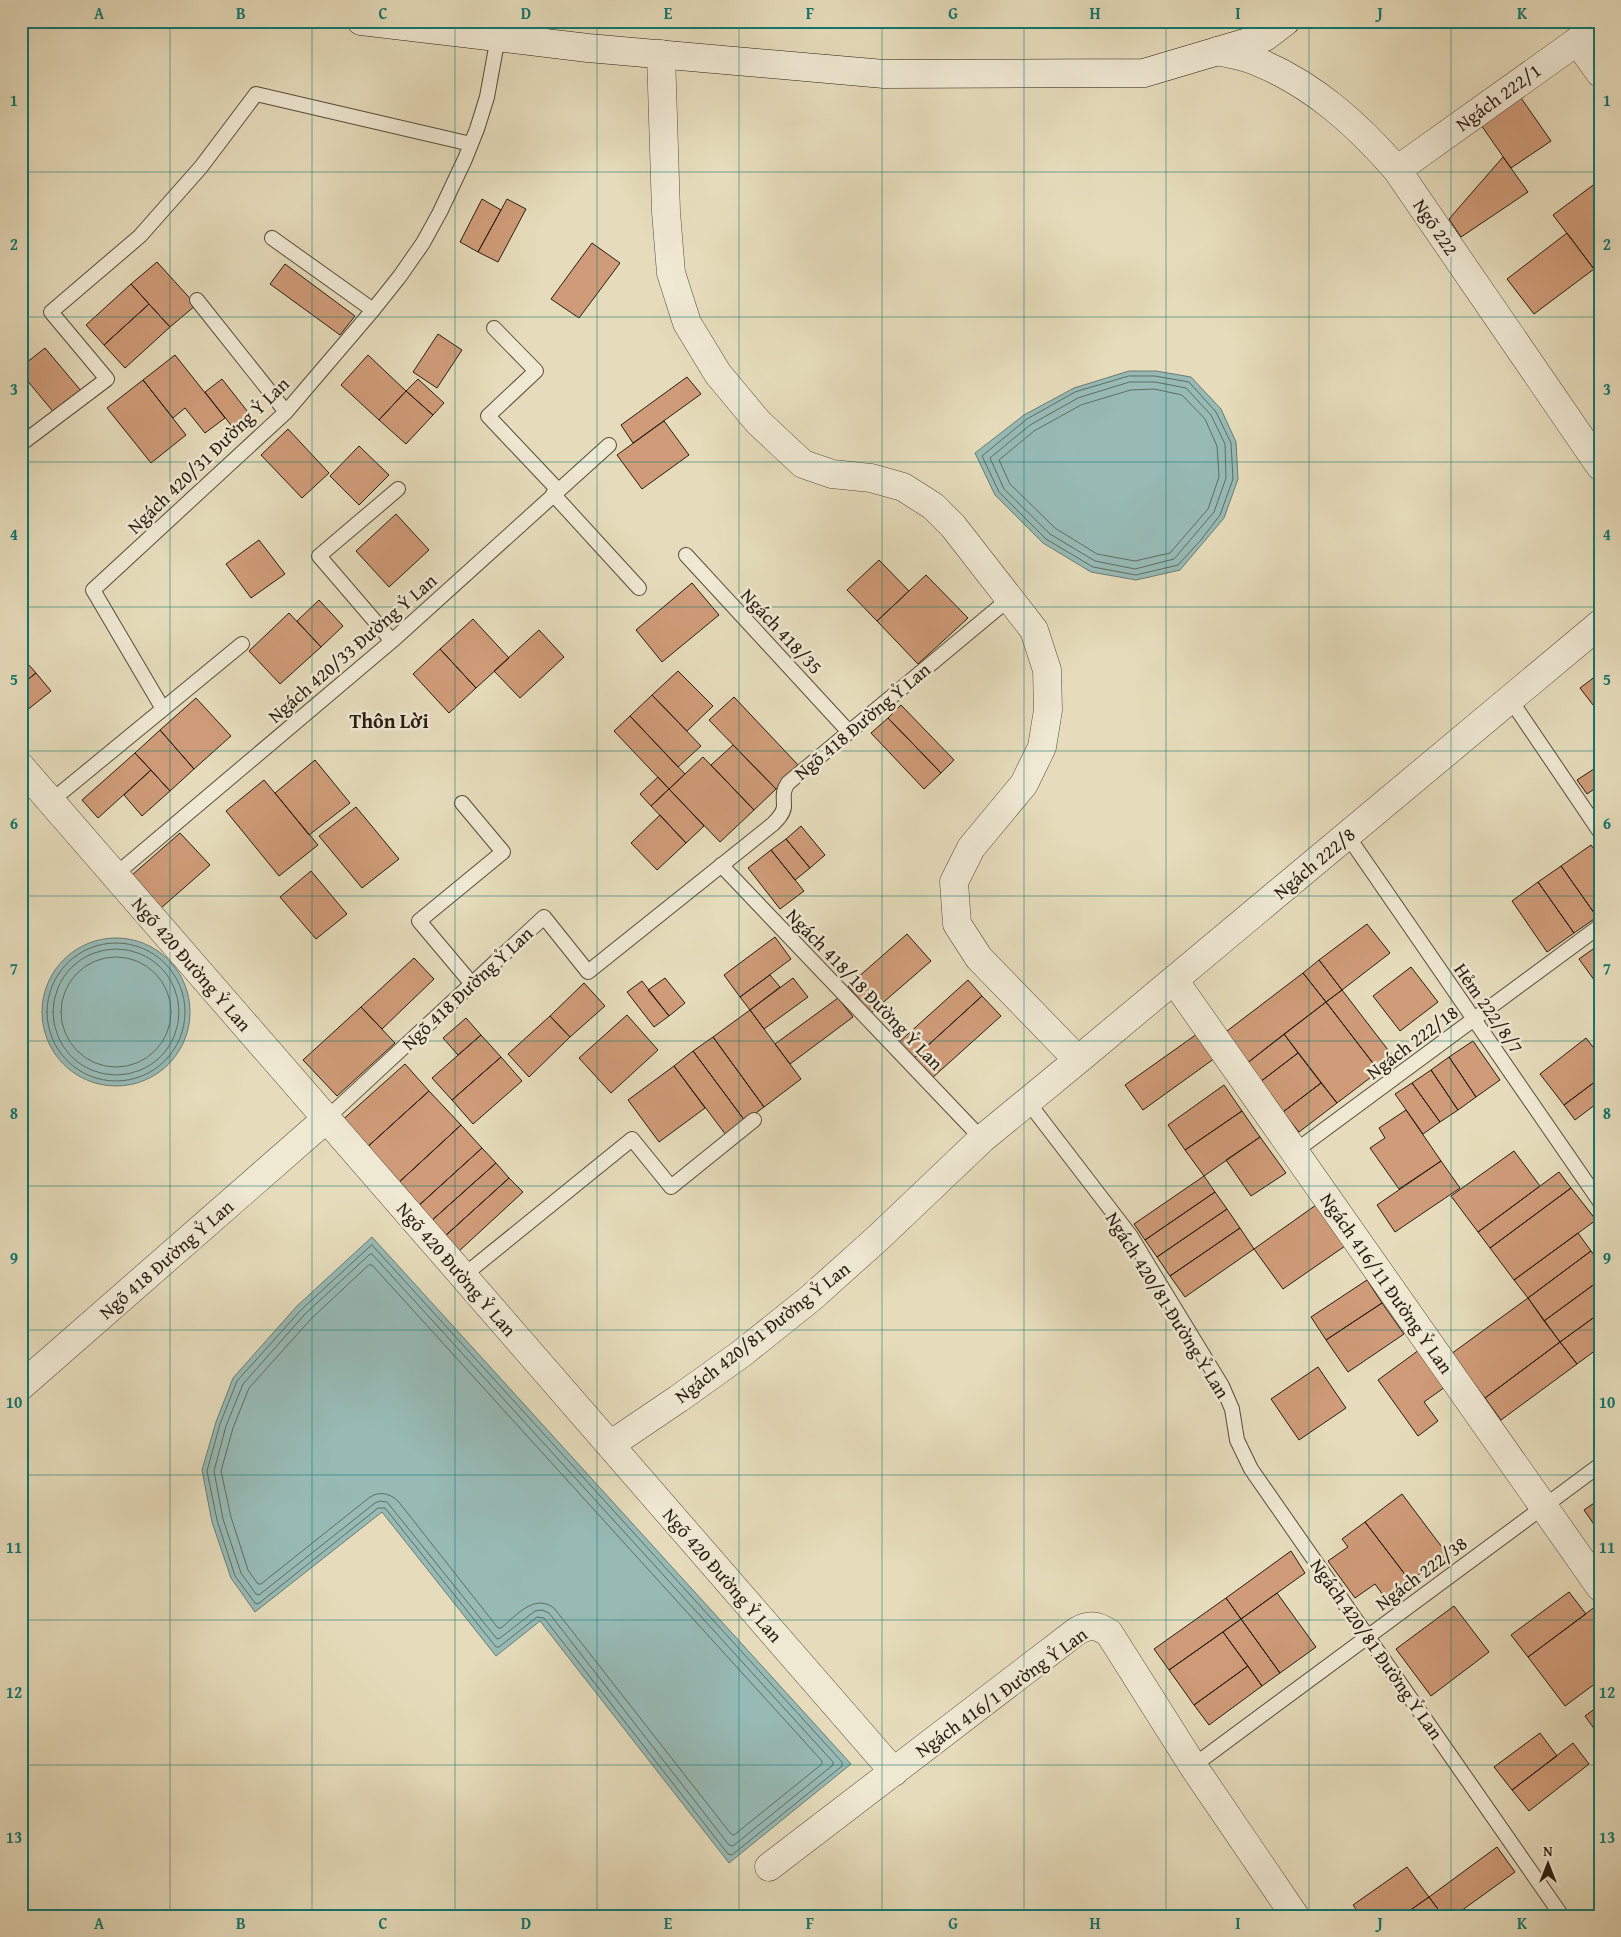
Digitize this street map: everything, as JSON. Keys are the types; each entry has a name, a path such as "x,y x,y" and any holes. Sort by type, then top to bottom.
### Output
{"street":[{"path":"361,21 661,54 884,74 1144,73 1265,37 1286,21"},
{"name":"Ngách 222/1","path":"1397,170 1600,25"},
{"path":"1576,42 1600,73"},
{"name":"Ngõ 222","path":"1217,51 1256,61 1292,77 1351,121 1397,170 1600,466"},
{"path":"661,54 666,212 671,273 687,323 718,374 758,422 803,464 832,474 871,478 903,488 933,506 953,526 1034,630 1047,670 1048,710 1042,748 1024,784 971,848 954,882 957,924 979,958 1078,1060"},
{"name":"Ngách 222/8","path":"1028,1102 1600,624"},
{"name":"Ngõ 420 Đường Ỷ Lan","path":"21,767 894,1772"},
{"name":"Ngách 416/11 Đường Ỷ Lan","path":"1174,980 1600,1586"},
{"name":"Ngách 420/81 Đường Ỷ Lan","path":"610,1445 741,1354 811,1298 879,1237 982,1139 1028,1102"},
{"name":"Ngõ 418 Đường Ỷ Lan","path":"21,1386 326,1119"},
{"name":"Ngách 416/1 Đường Ỷ Lan","path":"769,1867 1087,1625 1099,1626 1109,1633 1193,1766 1295,1916"}],"lane":[{"name":"Ngách 420/31 Đường Ỷ Lan","path":"163,709 93,590 286,412 373,310 423,243 440,212 471,144 487,97 498,37"},
{"path":"21,444 107,379 52,312 140,236 201,167 256,94 471,144"},
{"path":"272,238 373,310"},
{"path":"197,300 286,412"},
{"path":"494,328 536,371 488,416 639,588"},
{"name":"Ngách 420/33 Đường Ỷ Lan","path":"115,875 392,641 608,445"},
{"path":"392,641 319,556 398,489"},
{"name":"Ngách 418/35","path":"686,555 849,732"},
{"name":"Ngõ 418 Đường Ỷ Lan","path":"326,1119 544,917 588,972 773,824 781,815 784,807 783,791 788,783 1010,598"},
{"path":"52,802 242,644"},
{"path":"1510,699 1600,832"},
{"path":"462,803 503,852 419,921 472,984"},
{"name":"Hẻm 222/8/7","path":"1347,836 1600,1202"},
{"name":"Ngách 418/18 Đường Ỷ Lan","path":"722,865 982,1139"},
{"name":"Ngách 222/18","path":"1294,1152 1600,926"},
{"name":"Ngách 420/81 Đường Ỷ Lan","path":"1028,1102 1130,1235 1222,1386 1232,1410 1237,1440 1252,1469 1562,1916"},
{"path":"463,1276 632,1139 671,1187 754,1120"},
{"name":"Ngách 222/38","path":"1193,1766 1600,1465"}],"water":[{"path":"1129,371 1156,371 1191,377 1221,409 1236,442 1238,479 1224,518 1180,570 1136,580 1091,572 1043,543 995,495 975,453 1024,415 1074,388"},
{"path":"116,938 144,944 168,960 184,984 190,1012 184,1040 168,1064 144,1080 116,1086 88,1080 64,1064 48,1040 42,1012 48,984 64,960 88,944"},
{"path":"372,1237 851,1764 729,1863 540,1621 496,1656 382,1512 255,1612 231,1578 212,1522 202,1470 216,1422 233,1378 297,1306"}],"building":[{"path":"1521,98 1551,141 1511,168 1481,125"},
{"path":"1503,157 1528,192 1461,237 1449,219"},
{"path":"1600,180 1600,264 1594,269 1553,215"},
{"path":"482,199 501,210 478,252 460,242"},
{"path":"507,199 526,209 498,262 478,252"},
{"path":"1567,233 1594,269 1534,314 1507,279"},
{"path":"592,243 620,263 579,318 551,299"},
{"path":"157,262 196,305 170,327 131,284"},
{"path":"285,264 355,316 340,335 270,284"},
{"path":"131,284 149,304 104,345 86,325"},
{"path":"149,304 170,327 125,368 104,345"},
{"path":"438,334 462,350 437,388 413,372"},
{"path":"45,348 82,392 55,414 21,373 21,367"},
{"path":"175,355 225,418 205,433 185,408 173,418 143,380"},
{"path":"368,355 406,391 379,420 341,385"},
{"path":"687,377 701,394 633,443 621,425"},
{"path":"222,379 255,421 238,434 205,392"},
{"path":"418,379 444,403 433,415 406,391"},
{"path":"143,380 186,435 151,463 107,408"},
{"path":"406,391 433,415 406,444 379,420"},
{"path":"664,421 689,455 642,489 617,455"},
{"path":"288,429 329,473 302,498 261,455"},
{"path":"359,446 389,475 359,505 330,476"},
{"path":"396,514 429,550 389,587 356,551"},
{"path":"259,540 285,574 251,598 226,564"},
{"path":"879,560 909,591 877,621 847,590"},
{"path":"926,575 968,618 918,664 877,621"},
{"path":"692,583 719,615 662,662 636,630"},
{"path":"319,600 343,626 321,647 297,621"},
{"path":"21,601 27,608 21,612"},
{"path":"289,613 321,647 280,684 249,651"},
{"path":"473,619 509,658 476,688 440,649"},
{"path":"539,630 564,657 520,698 494,671"},
{"path":"440,649 476,688 449,713 413,674"},
{"path":"1600,651 1600,663 1594,655"},
{"path":"21,656 36,673 21,685"},
{"path":"678,671 713,706 687,731 652,695"},
{"path":"36,673 51,691 21,715 21,685"},
{"path":"1600,673 1600,714 1580,688"},
{"path":"652,695 701,746 678,767 630,716"},
{"path":"734,697 800,767 776,789 709,720"},
{"path":"196,698 231,736 194,769 160,730"},
{"path":"901,705 954,760 941,773 888,718"},
{"path":"630,716 685,774 669,789 614,731"},
{"path":"888,718 941,773 924,789 871,733"},
{"path":"160,730 194,769 170,791 135,753"},
{"path":"733,745 776,789 754,810 711,765"},
{"path":"135,753 151,770 98,818 82,800"},
{"path":"703,757 754,810 720,842 669,789"},
{"path":"315,760 350,803 309,835 275,793"},
{"path":"1600,765 1600,785 1587,794 1577,780"},
{"path":"151,770 170,791 142,816 124,795"},
{"path":"658,777 669,789 651,806 640,794"},
{"path":"264,780 318,845 279,876 226,811"},
{"path":"669,789 704,826 686,843 651,806"},
{"path":"356,807 399,859 362,888 319,836"},
{"path":"660,815 686,843 657,870 631,843"},
{"path":"801,826 825,855 810,868 786,839"},
{"path":"180,833 210,865 161,908 132,875"},
{"path":"786,839 810,868 795,880 771,850"},
{"path":"1591,845 1600,857 1600,915 1597,917 1561,866"},
{"path":"771,850 804,891 780,909 748,868"},
{"path":"1561,866 1597,917 1574,933 1538,882"},
{"path":"311,871 347,914 316,939 280,897"},
{"path":"1538,882 1574,933 1547,952 1512,901"},
{"path":"1367,924 1390,953 1342,990 1319,960"},
{"path":"907,934 931,961 871,1013 848,986"},
{"path":"775,937 791,959 740,997 724,975"},
{"path":"1600,944 1600,988 1579,959"},
{"path":"414,958 434,979 382,1029 361,1007"},
{"path":"1319,960 1342,990 1326,1002 1303,973"},
{"path":"1411,967 1438,1002 1400,1031 1373,996"},
{"path":"1303,973 1326,1002 1246,1064 1223,1034"},
{"path":"770,975 780,987 750,1010 740,997"},
{"path":"665,978 685,1003 669,1016 648,990"},
{"path":"793,978 808,997 764,1029 750,1010"},
{"path":"968,980 982,996 913,1059 898,1043"},
{"path":"642,981 669,1016 654,1027 627,992"},
{"path":"584,983 605,1006 570,1037 550,1016"},
{"path":"1342,990 1395,1059 1379,1071 1326,1002"},
{"path":"982,996 1001,1016 931,1079 913,1059"},
{"path":"838,998 853,1017 790,1064 775,1044"},
{"path":"1326,1002 1379,1071 1337,1103 1284,1034"},
{"path":"361,1007 395,1043 337,1096 303,1060"},
{"path":"750,1010 801,1079 764,1107 713,1037"},
{"path":"627,1015 658,1050 611,1093 579,1058"},
{"path":"550,1016 570,1037 529,1077 508,1054"},
{"path":"466,1018 481,1035 458,1055 443,1038"},
{"path":"1204,1029 1222,1053 1143,1110 1125,1085"},
{"path":"1284,1034 1298,1053 1260,1082 1246,1064"},
{"path":"481,1035 501,1057 452,1100 432,1078"},
{"path":"713,1037 764,1107 745,1121 693,1051"},
{"path":"1586,1038 1600,1056 1600,1078 1564,1105 1540,1074"},
{"path":"1473,1041 1500,1080 1476,1097 1449,1057"},
{"path":"693,1051 745,1121 726,1135 674,1066"},
{"path":"1298,1053 1321,1083 1283,1112 1260,1082"},
{"path":"501,1057 522,1081 473,1124 452,1100"},
{"path":"1449,1057 1476,1097 1458,1110 1431,1070"},
{"path":"405,1064 429,1091 364,1150 339,1123"},
{"path":"674,1066 705,1108 659,1142 628,1100"},
{"path":"1431,1070 1458,1110 1440,1122 1412,1083"},
{"path":"1600,1078 1600,1101 1575,1120 1564,1105"},
{"path":"1321,1083 1337,1103 1299,1132 1283,1112"},
{"path":"1412,1083 1440,1122 1423,1134 1395,1094"},
{"path":"1224,1085 1242,1111 1185,1150 1168,1125"},
{"path":"429,1091 461,1125 396,1185 364,1150"},
{"path":"1406,1110 1441,1161 1399,1189 1370,1148 1385,1138 1379,1128"},
{"path":"1242,1111 1260,1137 1204,1176 1185,1150"},
{"path":"461,1125 482,1148 416,1208 396,1185"},
{"path":"1260,1137 1286,1173 1251,1196 1226,1160"},
{"path":"482,1148 496,1163 430,1222 416,1208"},
{"path":"1514,1151 1540,1186 1478,1232 1451,1196"},
{"path":"1441,1161 1460,1188 1395,1232 1377,1205"},
{"path":"496,1163 509,1178 444,1237 430,1222"},
{"path":"1559,1172 1571,1188 1490,1248 1478,1232"},
{"path":"1204,1176 1215,1192 1145,1240 1134,1224"},
{"path":"509,1178 523,1192 458,1252 444,1237"},
{"path":"1571,1188 1596,1220 1514,1280 1490,1248"},
{"path":"1215,1192 1227,1209 1157,1257 1145,1240"},
{"path":"1316,1205 1345,1246 1283,1289 1254,1249"},
{"path":"1227,1209 1240,1228 1170,1276 1157,1257"},
{"path":"1240,1228 1254,1249 1185,1297 1170,1276"},
{"path":"1578,1233 1591,1251 1528,1298 1514,1280"},
{"path":"1591,1251 1600,1262 1600,1280 1544,1321 1528,1298"},
{"path":"1367,1280 1382,1303 1326,1340 1311,1317"},
{"path":"1600,1280 1600,1313 1560,1342 1544,1321"},
{"path":"1528,1298 1560,1342 1485,1398 1451,1354"},
{"path":"1382,1303 1404,1334 1348,1372 1326,1340"},
{"path":"1600,1313 1600,1347 1577,1364 1560,1342"},
{"path":"1560,1342 1577,1364 1501,1420 1485,1398"},
{"path":"1419,1350 1445,1387 1424,1402 1438,1421 1418,1436 1378,1380"},
{"path":"1318,1367 1346,1408 1299,1440 1271,1399"},
{"path":"1402,1494 1447,1554 1410,1581 1365,1522"},
{"path":"1600,1499 1600,1533 1584,1510"},
{"path":"1365,1522 1410,1581 1386,1599 1375,1584 1355,1598 1328,1561 1348,1547 1342,1539"},
{"path":"1291,1551 1305,1573 1241,1619 1226,1598"},
{"path":"1569,1592 1586,1614 1528,1657 1511,1635"},
{"path":"1277,1593 1316,1647 1280,1673 1241,1619"},
{"path":"1226,1598 1241,1619 1169,1670 1154,1649"},
{"path":"1454,1606 1489,1652 1431,1696 1396,1649"},
{"path":"1596,1606 1600,1610 1600,1680 1565,1706 1528,1657"},
{"path":"1241,1619 1280,1673 1262,1686 1223,1632"},
{"path":"1223,1632 1248,1666 1194,1705 1169,1670"},
{"path":"1248,1666 1262,1686 1209,1725 1194,1705"},
{"path":"1600,1705 1600,1737 1585,1716"},
{"path":"1540,1733 1557,1756 1512,1790 1494,1767"},
{"path":"1573,1743 1589,1764 1529,1811 1512,1790"},
{"path":"1497,1847 1515,1872 1454,1916 1443,1916 1429,1897"},
{"path":"1407,1867 1429,1897 1402,1916 1361,1916 1353,1905"},
{"path":"1429,1897 1443,1916 1402,1916"}],"district":[{"name":"Thôn Lời","path":"389,721"}]}
